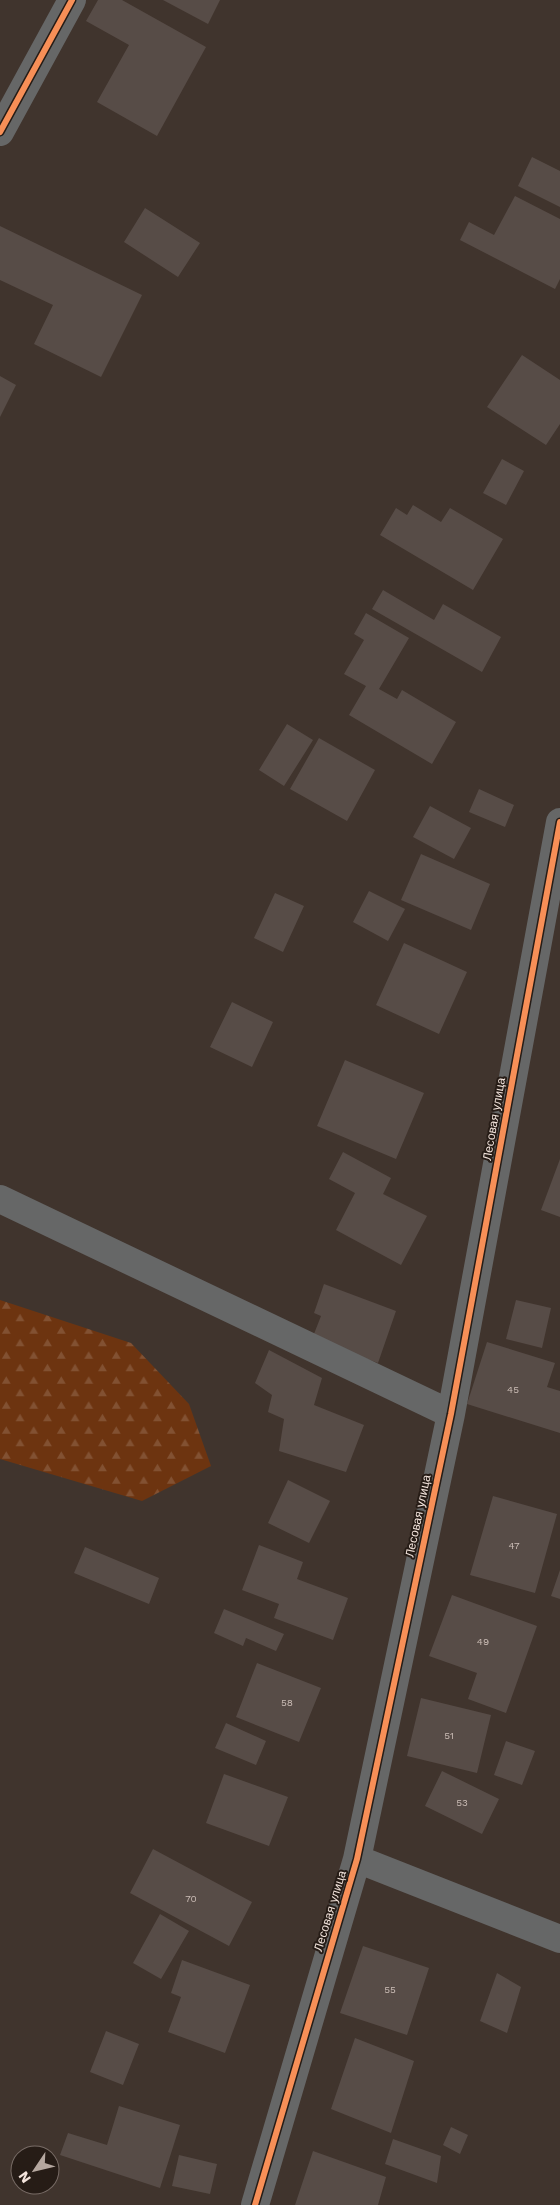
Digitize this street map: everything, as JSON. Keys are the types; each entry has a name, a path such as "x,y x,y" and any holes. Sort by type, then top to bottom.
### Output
{"street":[{"path":"0,132 72,0"},
{"name":"Лесовая улица","path":"254,2205 357,1859 451,1414 560,822"},
{"path":"0,1199 451,1414"},
{"path":"357,1859 560,1939"}],"green space":[{"path":"0,1300 131,1343 189,1404 211,1466 142,1501 0,1459"}],"building":[{"path":"98,0 122,0 206,47 157,136 97,102 129,45 86,21"},
{"path":"163,0 220,0 208,24"},
{"path":"532,157 560,171 560,207 518,186"},
{"path":"515,196 560,219 560,279 555,289 460,240 469,222 494,235"},
{"path":"145,208 200,243 178,277 124,242"},
{"path":"0,226 142,295 101,377 34,344 53,305 0,280"},
{"path":"522,355 560,380 560,424 546,445 487,407"},
{"path":"0,376 16,385 0,417"},
{"path":"502,459 524,471 506,505 483,493"},
{"path":"413,505 441,522 450,508 503,539 473,590 380,535 396,508 407,515"},
{"path":"383,590 434,620 443,604 501,637 482,672 372,609"},
{"path":"366,613 409,638 379,689 397,699 402,690 456,722 432,764 349,715 366,686 344,674 364,640 354,634"},
{"path":"287,724 313,740 284,786 259,770"},
{"path":"319,738 375,770 347,821 290,789"},
{"path":"479,789 514,805 505,827 469,812"},
{"path":"430,806 471,828 454,859 413,837"},
{"path":"421,854 490,884 471,930 401,900"},
{"path":"369,891 405,909 388,941 353,922"},
{"path":"275,893 304,906 283,952 254,938"},
{"path":"404,943 467,972 439,1034 376,1005"},
{"path":"232,1002 273,1022 252,1067 210,1047"},
{"path":"345,1060 424,1093 396,1159 317,1126"},
{"path":"343,1152 391,1178 383,1194 427,1216 401,1265 336,1230 355,1193 329,1179"},
{"path":"560,1159 560,1217 541,1210"},
{"path":"324,1284 396,1311 378,1363 312,1339 321,1316 314,1313"},
{"path":"516,1300 551,1308 542,1348 506,1339"},
{"path":"487,1342 555,1363 547,1387 560,1391 560,1433 467,1404"},
{"path":"269,1350 322,1378 314,1405 364,1425 346,1472 279,1451 284,1419 268,1412 272,1395 255,1383"},
{"path":"288,1480 330,1501 309,1543 268,1523"},
{"path":"493,1496 557,1514 535,1593 470,1575"},
{"path":"259,1545 303,1562 297,1579 348,1598 333,1640 274,1618 279,1604 242,1590"},
{"path":"85,1547 159,1578 149,1604 74,1573"},
{"path":"560,1570 560,1599 551,1596"},
{"path":"452,1595 537,1626 506,1713 468,1699 477,1673 429,1656"},
{"path":"224,1609 284,1634 276,1651 246,1638 243,1646 214,1633"},
{"path":"257,1663 321,1688 299,1742 236,1717"},
{"path":"421,1698 491,1715 477,1773 407,1756"},
{"path":"226,1723 266,1741 256,1765 215,1748"},
{"path":"506,1741 535,1751 522,1785 494,1775"},
{"path":"442,1771 499,1799 482,1834 425,1806"},
{"path":"224,1774 288,1797 269,1846 206,1823"},
{"path":"153,1849 252,1902 229,1946 130,1893"},
{"path":"160,1914 189,1931 161,1979 133,1963"},
{"path":"363,1946 429,1968 407,2035 340,2013"},
{"path":"182,1960 250,1985 225,2053 168,2032 181,1997 171,1993"},
{"path":"497,1973 521,1987 507,2033 480,2021"},
{"path":"106,2031 139,2044 123,2085 90,2072"},
{"path":"355,2038 414,2061 391,2133 331,2109"},
{"path":"119,2106 180,2125 160,2188 60,2155 68,2133 107,2145"},
{"path":"451,2127 468,2135 460,2154 443,2145"},
{"path":"393,2139 441,2156 437,2183 385,2164"},
{"path":"313,2151 386,2177 378,2205 295,2205"},
{"path":"179,2155 217,2164 210,2194 172,2186"}],"cycle path":[{"path":"0,132 72,0"},
{"path":"255,2205 357,1859 451,1414 560,822"}]}
